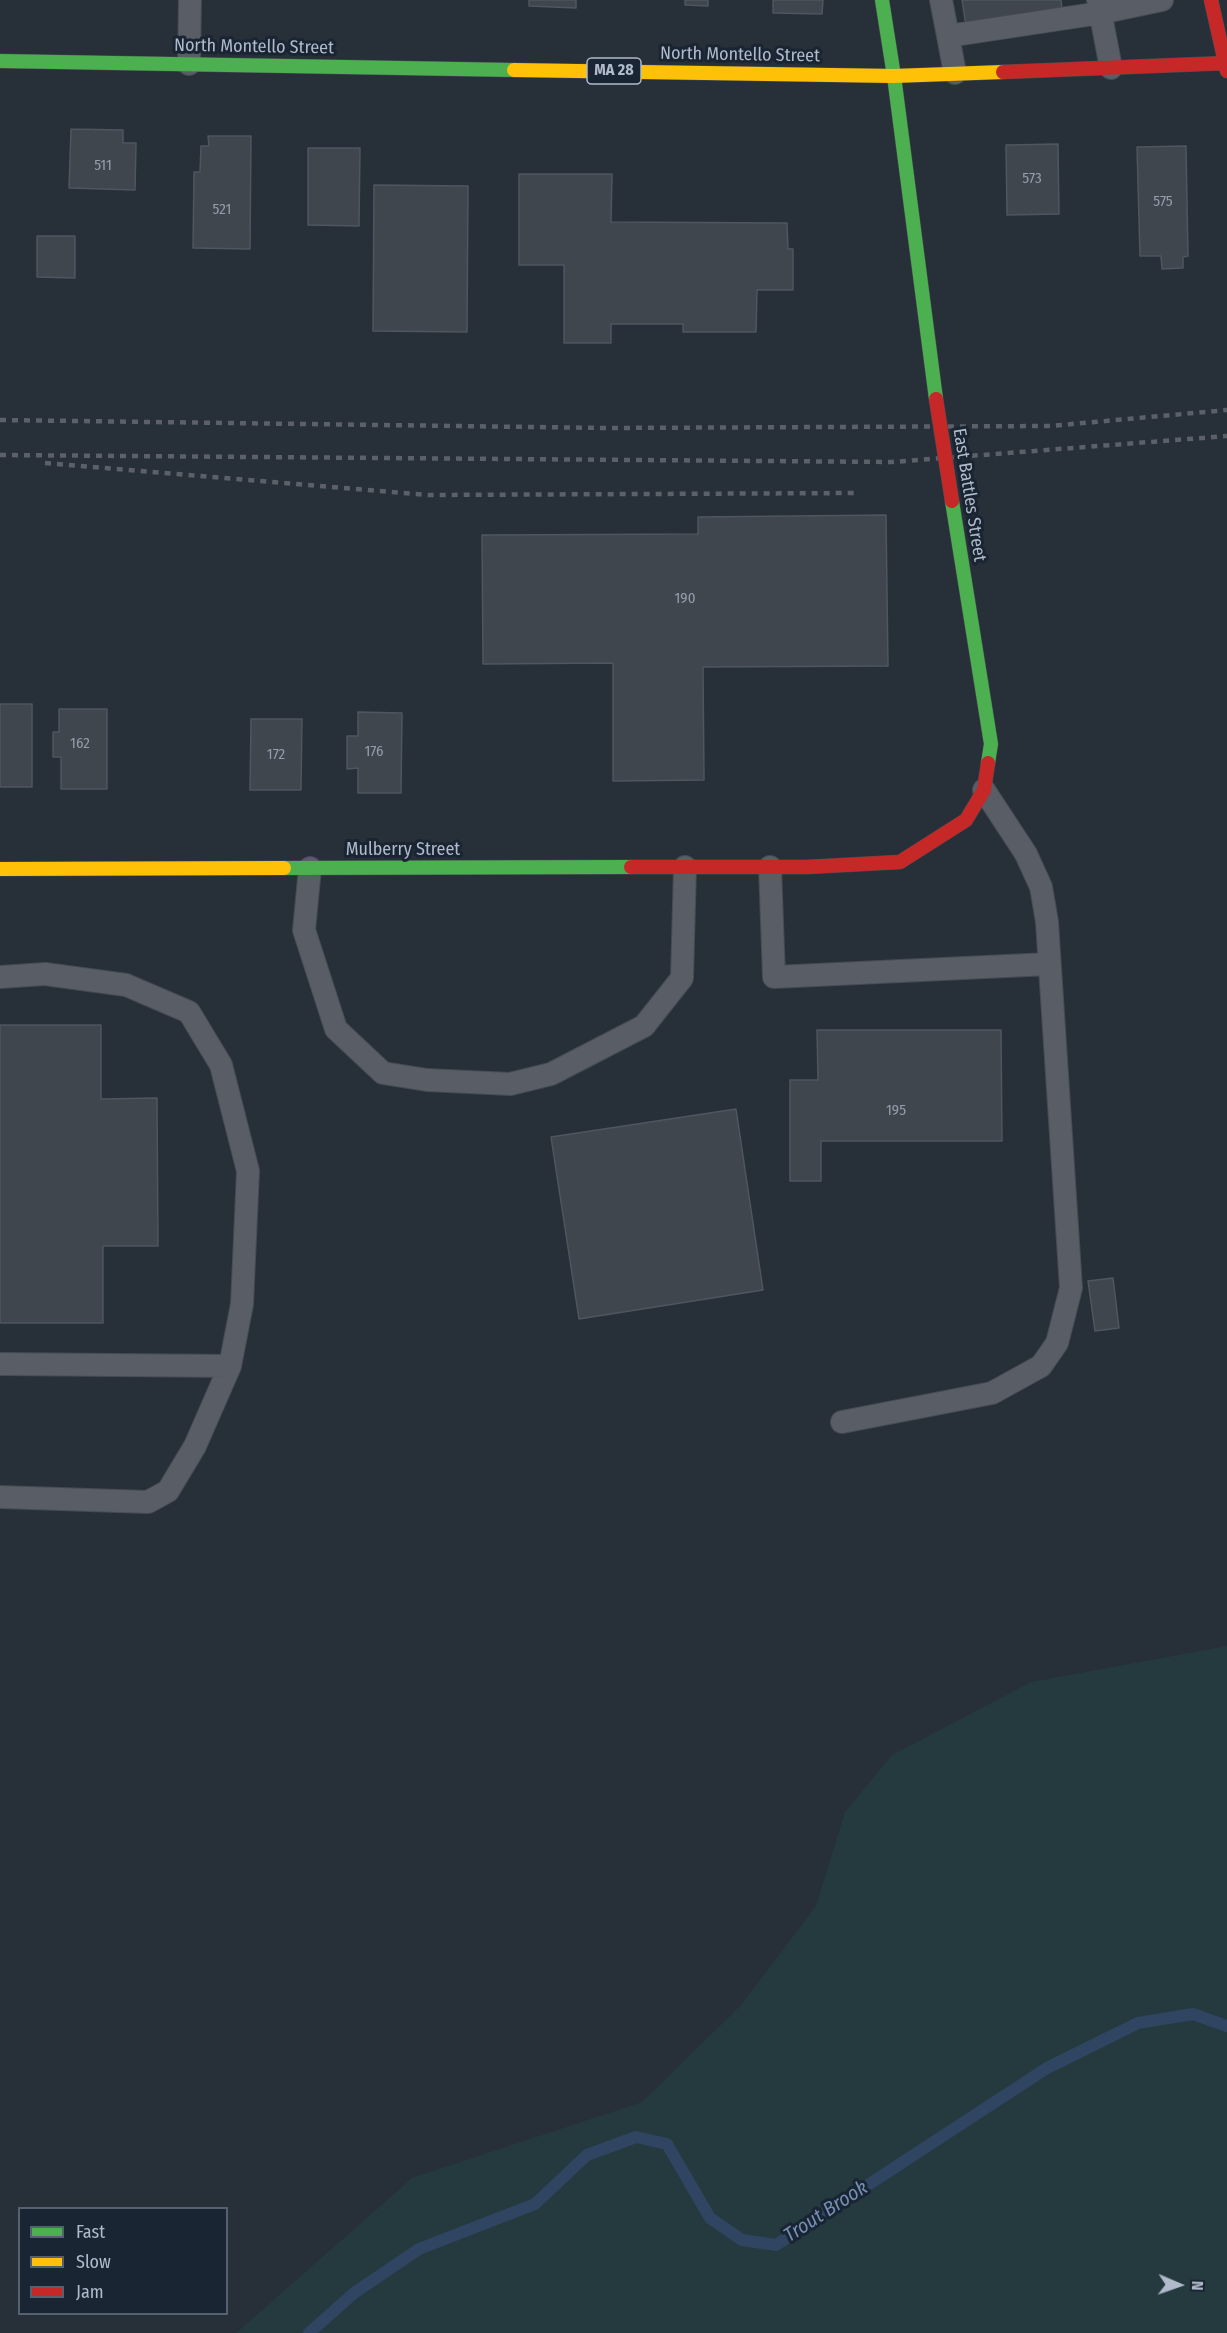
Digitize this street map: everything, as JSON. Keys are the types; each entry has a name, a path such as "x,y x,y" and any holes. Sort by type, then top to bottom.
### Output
{"street":[{"name":"East Battles Street","path":"807,867 900,862 966,820 984,790 991,744 936,399 894,75 882,0"},
{"path":"1211,0 1226,66"},
{"name":"North Montello Street","path":"0,61 894,75 1226,66"},
{"name":"Mulberry Street","path":"0,869 807,867"}],"lane":[{"path":"189,0 189,64"},
{"path":"941,0 955,73"},
{"path":"948,36 1099,7 1162,0"},
{"path":"1099,7 1111,68"},
{"path":"842,1422 992,1393 1041,1366 1057,1343 1071,1288 1047,922 1041,887 1026,854 984,790"},
{"path":"310,868 304,930 336,1029 383,1073 427,1080 510,1084 551,1074 644,1026 682,978 685,867"},
{"path":"770,867 774,977 1049,964"},
{"path":"0,977 45,974 126,985 189,1012 221,1065 248,1171 242,1304 230,1366 195,1446 168,1491 148,1502 0,1497"},
{"path":"0,1364 230,1366"}],"green space":[{"path":"1227,1646 1227,2333 236,2333 412,2178 642,2102 741,2005 816,1906 845,1812 892,1755 1031,1682"}],"building":[{"path":"529,0 576,0 576,8 529,6"},
{"path":"685,0 708,0 708,6 685,5"},
{"path":"773,0 823,0 822,14 773,13"},
{"path":"962,0 1061,0 1062,9 966,26"},
{"path":"71,129 123,130 123,143 136,143 135,190 69,188"},
{"path":"208,136 251,136 250,249 193,248 194,172 200,172 201,146 209,146"},
{"path":"1058,144 1059,214 1007,215 1006,145"},
{"path":"1186,146 1188,256 1183,257 1183,268 1162,269 1161,256 1140,256 1137,147"},
{"path":"308,148 360,148 359,226 308,225"},
{"path":"519,174 612,174 611,222 787,223 788,249 793,249 793,290 757,290 756,332 683,332 683,324 611,324 611,343 564,343 564,265 519,265"},
{"path":"374,185 468,186 467,332 373,331"},
{"path":"37,236 75,236 75,278 37,277"},
{"path":"886,515 888,666 703,667 704,780 613,781 613,663 483,664 482,535 698,534 698,517"},
{"path":"0,704 32,704 32,787 0,787"},
{"path":"59,709 107,709 107,789 61,789 61,757 53,757 53,732 59,732"},
{"path":"358,712 402,713 401,793 358,793 358,768 347,769 347,736 358,736"},
{"path":"251,719 302,719 301,790 250,790"},
{"path":"0,1025 101,1025 101,1099 157,1098 158,1246 103,1246 103,1323 0,1323"},
{"path":"817,1030 1001,1030 1002,1141 821,1141 821,1181 790,1181 790,1080 818,1080"},
{"path":"736,1109 763,1290 579,1319 551,1137"},
{"path":"1113,1278 1119,1328 1095,1331 1088,1281"}],"waterway":[{"name":"Trout Brook","path":"309,2333 354,2293 419,2249 535,2204 587,2155 636,2137 667,2144 710,2218 742,2240 776,2245 1047,2068 1138,2023 1193,2014 1227,2026"}],"railway":[{"path":"0,420 608,428 1050,426 1227,410"},
{"path":"0,455 892,462 1227,436"},
{"path":"45,463 429,495 857,493"}],"traffic: fast":[{"path":"882,0 936,399"},
{"path":"0,61 514,70"},
{"path":"952,501 991,744 988,763"},
{"path":"284,868 631,867"}],"traffic: slow":[{"path":"514,70 894,76 1003,72"},
{"path":"0,869 284,868"}],"traffic: jam":[{"path":"1211,0 1227,71"},
{"path":"1003,72 1227,63"},
{"path":"936,399 952,501"},
{"path":"631,867 807,867 900,862 966,820 984,790 988,763"}]}
